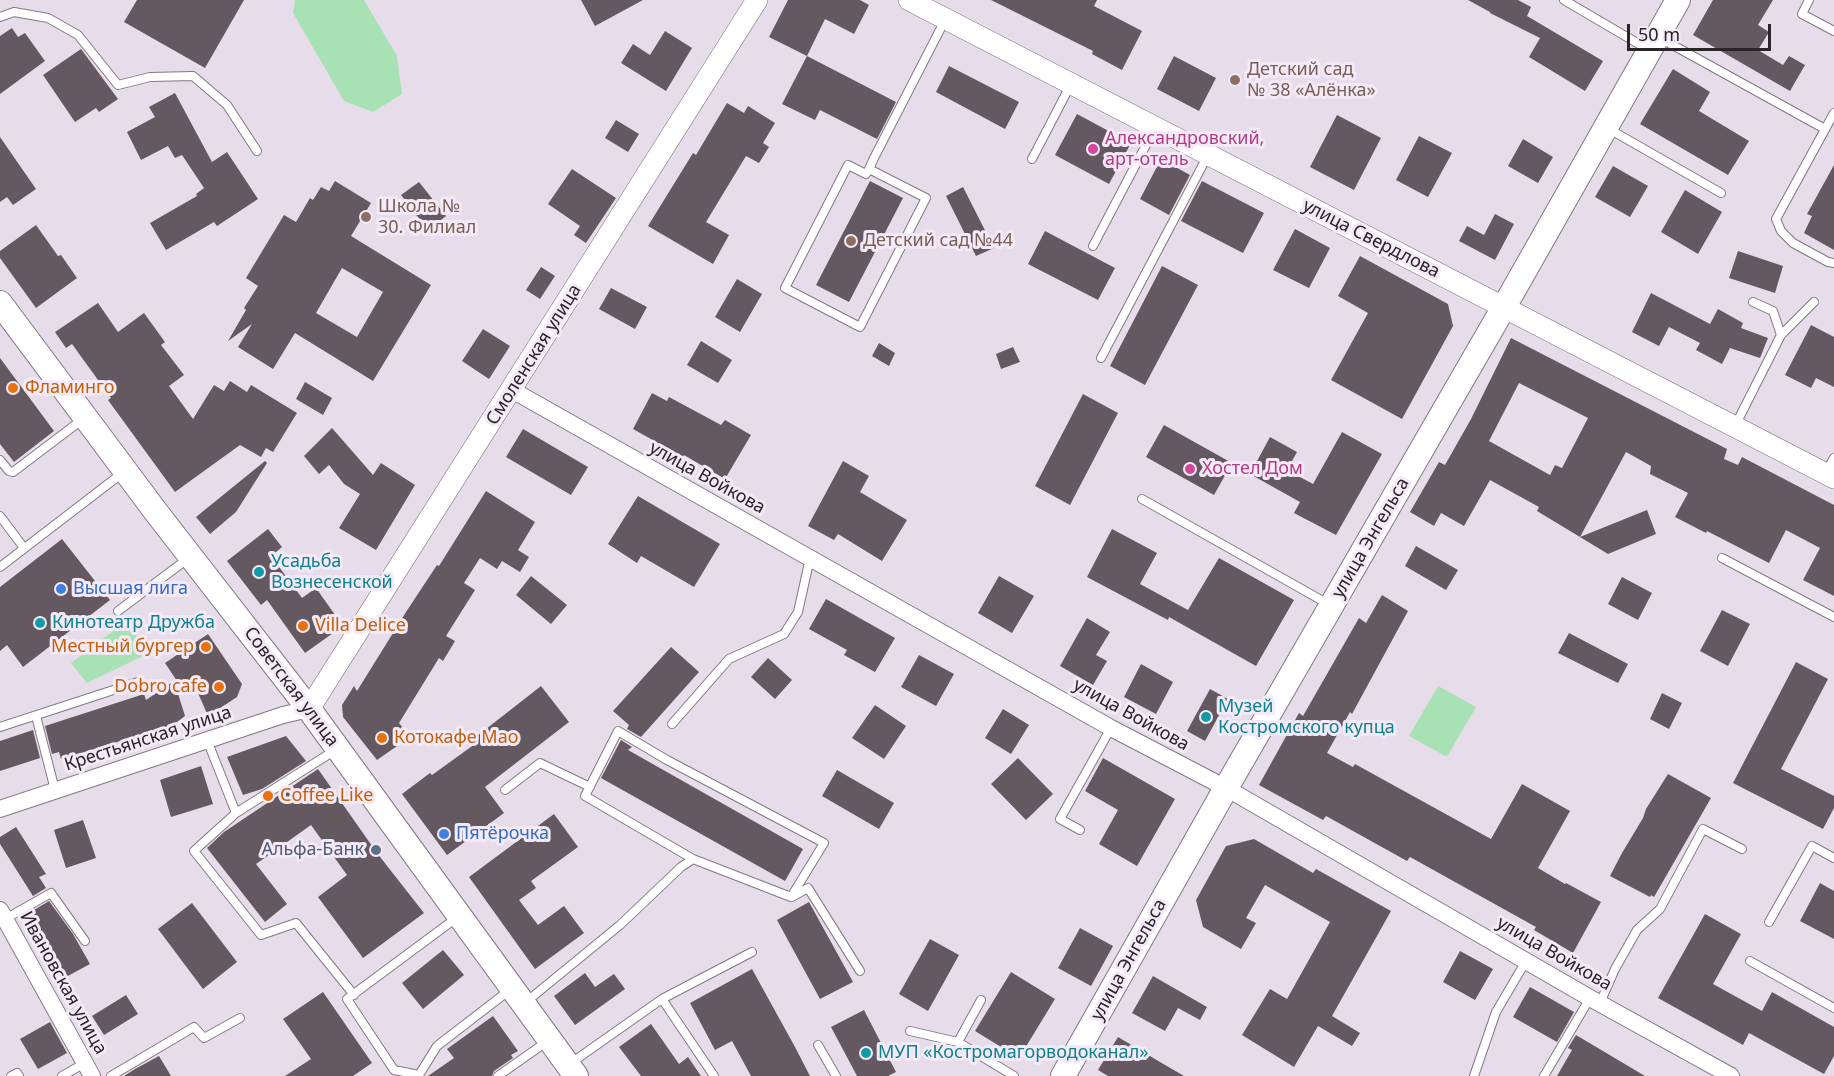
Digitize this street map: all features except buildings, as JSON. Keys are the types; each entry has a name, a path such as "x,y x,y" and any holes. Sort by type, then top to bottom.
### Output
{"main road":[{"name":"улица Энгельса","path":"1063,1076 1678,0"},
{"name":"Советская улица","path":"0,303 190,557 309,709 572,1070"}],"street":[{"name":"Смоленская улица","path":"309,709 757,0"},
{"name":"улица Свердлова","path":"909,0 1735,427 1831,470"},
{"name":"улица Войкова","path":"512,390 1111,728 1226,788 1719,1072"},
{"name":"Крестьянская улица","path":"0,809 283,715 309,709"},
{"name":"Ивановская улица","path":"3,914 89,1069"}],"lane":[{"path":"1564,0 1825,129"},
{"path":"1809,0 1802,14 1834,31"},
{"path":"0,17 14,12 48,18 78,35 118,85 150,77 193,76 227,105 257,151"},
{"path":"868,168 926,198 860,327 785,288 848,165 866,174 868,168 946,19"},
{"path":"1032,159 1072,84"},
{"path":"1834,113 1776,219 1781,231 1793,243 1834,263"},
{"path":"1606,127 1721,193"},
{"path":"1093,246 1156,128"},
{"path":"1101,358 1208,154"},
{"path":"1753,302 1773,311 1781,335"},
{"path":"1735,427 1781,335 1814,302"},
{"path":"0,460 9,471 13,472 85,417"},
{"path":"0,567 125,471"},
{"path":"1142,499 1331,606"},
{"path":"0,516 24,548"},
{"path":"118,611 190,557"},
{"path":"672,724 729,659 783,634 798,612 810,558"},
{"path":"1722,558 1834,617"},
{"path":"0,727 138,682"},
{"path":"36,716 55,790"},
{"path":"1080,830 1060,819 1111,728"},
{"path":"791,897 824,843 667,760 618,731 585,796 693,859 791,897 808,888 860,971"},
{"path":"207,740 236,813"},
{"path":"337,748 236,813 194,851 261,935 296,923 354,995"},
{"path":"505,790 540,763 590,787"},
{"path":"1544,1076 1615,969 1637,930 1660,909 1703,829 1742,849"},
{"path":"1769,922 1812,846 1834,858"},
{"path":"459,916 347,999 394,1070 419,1075 437,1046 518,996 620,925 681,867 693,859"},
{"path":"3,914 51,893 85,941"},
{"path":"572,1070 662,999 752,952"},
{"path":"1474,1076 1496,1012 1526,961"},
{"path":"1750,962 1834,1008"},
{"path":"662,999 714,1076"},
{"path":"958,1042 981,1000"},
{"path":"111,1076 194,1027 204,1038 240,1018"},
{"path":"910,1031 958,1042 1014,1076"},
{"path":"498,1076 549,1039"},
{"path":"818,1045 836,1076"},
{"path":"62,1076 89,1069"},
{"path":"11,1076 17,1073 19,1076"}],"green space":[{"path":"295,0 364,0 397,56 402,94 373,112 344,101 293,13"},
{"path":"126,621 149,653 87,683 71,663"},
{"path":"1438,686 1476,707 1447,757 1409,736"}],"place":[{"name":"Детский сад № 38 «Алёнка»","path":"1235,80"},
{"name":"Александровский, арт-отель","path":"1093,149"},
{"name":"Школа № 30. Филиал","path":"366,217"},
{"name":"Детский сад №44","path":"851,241"},
{"name":"Фламинго","path":"13,388"},
{"name":"Хостел Дом","path":"1190,469"},
{"name":"Усадьба Вознесенской","path":"259,572"},
{"name":"Высшая лига","path":"61,589"},
{"name":"Кинотеатр Дружба","path":"40,623"},
{"name":"Villa Delice","path":"303,626"},
{"name":"Местный бургер","path":"206,647"},
{"name":"Dobro cafe","path":"219,687"},
{"name":"Музей Костромского купца","path":"1206,717"},
{"name":"Котокафе Мао","path":"382,738"},
{"name":"Coffee Like","path":"268,796"},
{"name":"Пятёрочка","path":"444,834"},
{"name":"Альфа-Банк","path":"376,850"},
{"name":"МУП «Костромагорводоканал»","path":"866,1053"}]}
